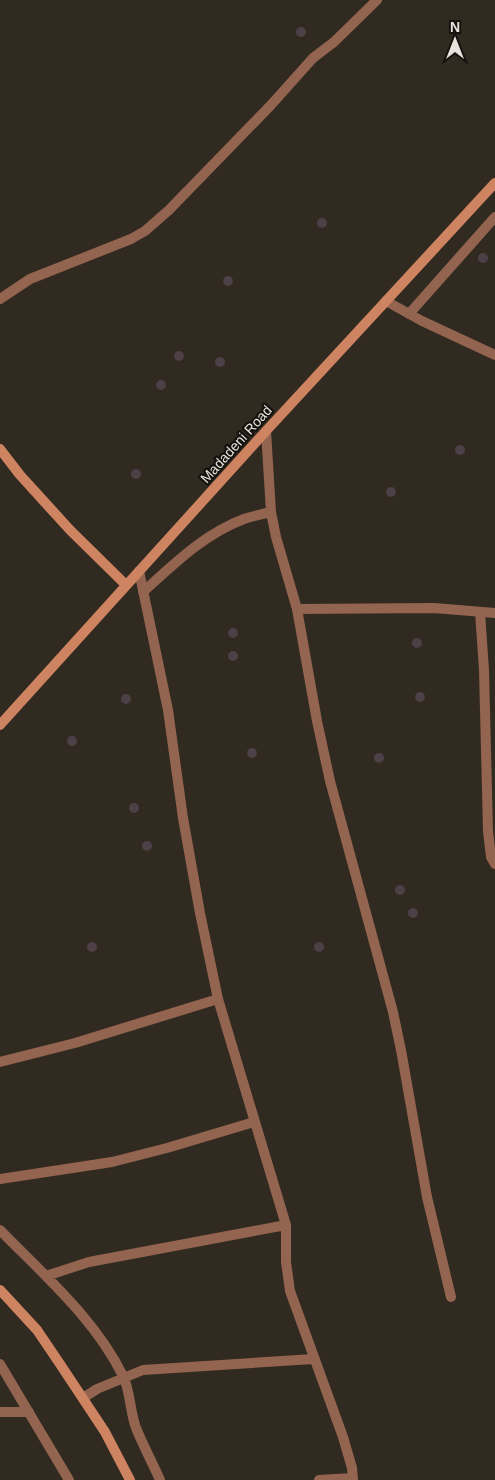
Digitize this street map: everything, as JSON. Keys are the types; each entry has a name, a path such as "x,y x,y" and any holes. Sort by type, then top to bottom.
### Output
{"street":[{"path":"0,298 30,279 131,239 145,231 271,105 313,58 334,42 377,0"},
{"name":"Madadeni Road","path":"0,725 266,431 495,183"},
{"path":"409,314 495,217"},
{"path":"386,301 495,355"},
{"path":"266,431 271,512 278,544 297,608 322,748 393,1012 427,1197 451,1297"},
{"path":"0,449 20,475 70,530 126,585"},
{"path":"143,592 184,555 205,540 244,519 271,512"},
{"path":"139,571 168,710 183,818 218,999 286,1224 286,1262 290,1291 313,1359 343,1437 353,1479 319,1480"},
{"path":"297,608 425,608 495,613"},
{"path":"480,612 484,670 488,831 491,857 495,864"},
{"path":"0,1062 76,1043 218,999"},
{"path":"0,1179 112,1162 254,1122"},
{"path":"46,1276 89,1262 286,1224"},
{"path":"0,1230 46,1276 90,1325 108,1351 125,1378 136,1427 160,1480"},
{"path":"0,1290 37,1330 105,1432 130,1480"},
{"path":"83,1398 97,1388 125,1378 132,1373 154,1368 313,1359"},
{"path":"0,1364 69,1480"},
{"path":"0,1412 29,1412"}],"building":[{"path":"299,27 303,27 306,32 305,36 299,37 296,34 296,30"},
{"path":"320,218 324,218 327,223 326,227 320,228 317,225 317,221"},
{"path":"481,253 485,253 488,258 487,262 481,263 478,260 478,256"},
{"path":"226,276 230,276 233,281 232,285 226,286 223,283 223,279"},
{"path":"177,351 181,351 184,356 183,360 177,361 174,358 174,354"},
{"path":"218,357 222,357 225,362 224,366 218,367 215,364 215,360"},
{"path":"159,380 163,380 166,385 165,389 159,390 156,387 156,383"},
{"path":"458,445 462,445 465,450 464,454 458,455 455,452 455,448"},
{"path":"134,469 138,469 141,474 140,478 134,479 131,476 131,472"},
{"path":"389,487 393,487 396,492 395,496 389,497 386,494 386,490"},
{"path":"231,628 235,628 238,633 237,637 231,638 228,635 228,631"},
{"path":"415,638 419,638 422,643 421,647 415,648 412,645 412,641"},
{"path":"231,651 235,651 238,656 237,660 231,661 228,658 228,654"},
{"path":"418,692 422,692 425,697 424,701 418,702 415,699 415,695"},
{"path":"124,694 128,694 131,699 130,703 124,704 121,701 121,697"},
{"path":"70,736 74,736 77,741 76,745 70,746 67,743 67,739"},
{"path":"250,748 254,748 257,753 256,757 250,758 247,755 247,751"},
{"path":"377,753 381,753 384,758 383,762 377,763 374,760 374,756"},
{"path":"132,803 136,803 139,808 138,812 132,813 129,810 129,806"},
{"path":"145,841 149,841 152,846 151,850 145,851 142,848 142,844"},
{"path":"398,885 402,885 405,890 404,894 398,895 395,892 395,888"},
{"path":"411,908 415,908 418,913 417,917 411,918 408,915 408,911"},
{"path":"90,942 94,942 97,947 96,951 90,952 87,949 87,945"},
{"path":"317,942 321,942 324,947 323,951 317,952 314,949 314,945"}]}
